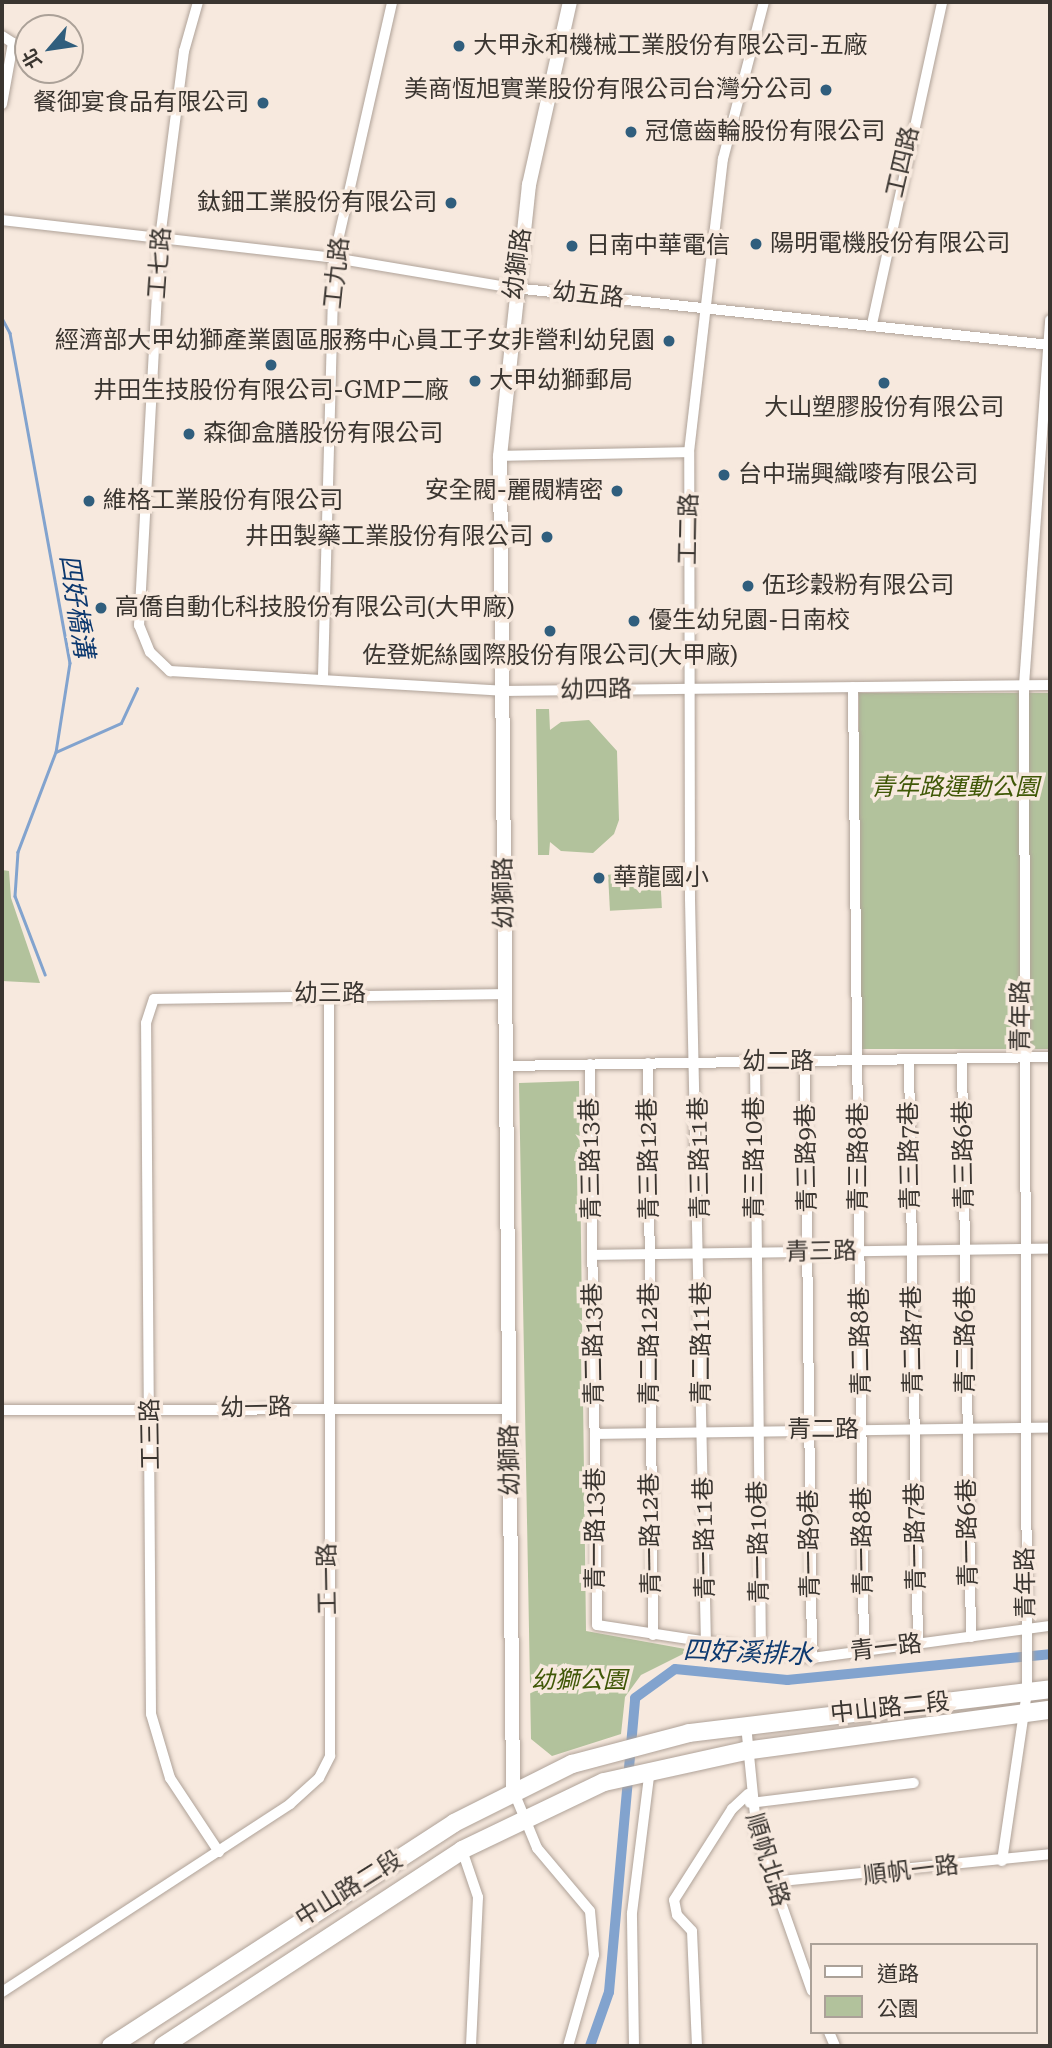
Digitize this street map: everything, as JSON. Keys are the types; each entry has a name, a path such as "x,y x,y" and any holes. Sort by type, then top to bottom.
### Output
{"main road":[{"name":"中山路二段","path":"111,2046 328,1901 513,1790 598,1755 746,1725 1050,1689"},
{"name":"中山路二段","path":"167,2043 462,1850 521,1816 604,1782 650,1769 745,1751 1050,1710"},
{"path":"156,2016 167,2043"}],"street":[{"name":"工七路","path":"150,652 139,625 160,238 184,51 198,2"},
{"name":"工九路","path":"323,676 334,258 392,2"},
{"name":"幼獅路","path":"513,1790 500,456 514,288 539,132 570,2"},
{"name":"工二路","path":"693,1063 687,689 689,452 703,306 723,159 764,2"},
{"name":"工四路","path":"872,324 892,209 942,2"},
{"path":"2,36 13,43 2,104"},
{"name":"幼五路","path":"2,220 334,258 514,288 1048,344"},
{"name":"青年路","path":"1002,1861 1027,1692 1020,1058 1024,685 1050,320"},
{"path":"500,456 689,452"},
{"name":"幼四路","path":"150,652 170,671 323,676 502,691 1050,685"},
{"name":"青三路8巷","path":"853,687 860,1252"},
{"name":"幼三路","path":"154,999 329,994 506,994"},
{"name":"工一路","path":"2,1992 290,1804 319,1778 330,1756 327,1407 329,994"},
{"name":"工三路","path":"154,999 146,1023 151,1409 151,1714 170,1778 219,1852"},
{"name":"幼二路","path":"505,1066 1050,1057"},
{"name":"青三路6巷","path":"962,1059 965,1250"},
{"name":"青三路7巷","path":"909,1060 912,1251"},
{"name":"青三路10巷","path":"755,1062 757,1431"},
{"name":"青三路9巷","path":"805,1062 808,1429"},
{"name":"青三路12巷","path":"648,1063 650,1254"},
{"name":"青三路11巷","path":"693,1063 702,1254"},
{"name":"青三路13巷","path":"590,1064 592,1255"},
{"name":"青三路","path":"592,1255 1050,1249"},
{"name":"青二路6巷","path":"965,1250 966,1429"},
{"name":"青二路7巷","path":"912,1251 914,1430"},
{"name":"青二路8巷","path":"860,1252 861,1430"},
{"name":"青二路12巷","path":"650,1254 650,1433"},
{"name":"青二路11巷","path":"702,1254 703,1432"},
{"name":"青二路13巷","path":"592,1255 596,1434"},
{"name":"幼一路","path":"2,1410 327,1407 509,1409"},
{"name":"青二路","path":"596,1434 1050,1427"},
{"name":"青一路9巷","path":"808,1429 812,1658"},
{"name":"青一路6巷","path":"966,1429 971,1637"},
{"name":"青一路8巷","path":"861,1430 864,1651"},
{"name":"青一路7巷","path":"914,1430 918,1644"},
{"name":"青一路10巷","path":"757,1431 761,1653"},
{"name":"青一路11巷","path":"703,1432 706,1645"},
{"name":"青一路12巷","path":"650,1433 653,1635"},
{"name":"青一路13巷","path":"596,1434 597,1625"},
{"name":"青一路","path":"597,1625 706,1645 812,1658 1050,1626"},
{"name":"順帆北路","path":"746,1725 749,1799 771,1882 810,1986"},
{"path":"634,2046 632,1913 650,1769"},
{"path":"697,2046 692,1931 677,1915 674,1900 732,1809 749,1799 914,1783"},
{"path":"513,1790 521,1816 537,1848 590,1911 594,1955 568,2046"},
{"path":"462,1850 478,1897 471,2046"},
{"name":"順帆一路","path":"771,1882 1002,1861 1050,1854"}],"green space":[{"name":"青年路運動公園","path":"859,693 1050,693 1050,1049 859,1049"},
{"path":"536,709 549,709 550,730 561,722 589,720 617,751 619,820 614,834 593,853 561,851 550,842 549,855 538,855"},
{"path":"2,870 9,871 11,898 40,983 2,981"},
{"path":"660,872 662,908 610,911 608,875"},
{"name":"幼獅公園","path":"579,1081 586,1631 691,1650 641,1675 625,1697 621,1734 552,1756 531,1739 519,1083"}],"waterway":[{"name":"四好橋溝","path":"2,318 10,333 70,663 56,752 18,852 15,896 45,974"},
{"path":"56,752 121,723 137,689"},
{"name":"四好溪排水","path":"590,2046 609,1992 635,1698 675,1669 787,1680 1050,1654"}],"place":[{"name":"大甲永和機械工業股份有限公司-五廠","path":"459,46"},
{"name":"美商恆旭實業股份有限公司台灣分公司","path":"826,90"},
{"name":"餐御宴食品有限公司","path":"263,103"},
{"name":"冠億齒輪股份有限公司","path":"631,132"},
{"name":"鈦鈿工業股份有限公司","path":"451,203"},
{"name":"陽明電機股份有限公司","path":"756,244"},
{"name":"日南中華電信","path":"572,246"},
{"name":"經濟部大甲幼獅產業園區服務中心員工子女非營利幼兒園","path":"669,341"},
{"name":"井田生技股份有限公司-GMP二廠","path":"271,365"},
{"name":"大甲幼獅郵局","path":"475,381"},
{"name":"大山塑膠股份有限公司","path":"884,383"},
{"name":"森御盒膳股份有限公司","path":"189,434"},
{"name":"台中瑞興織嘜有限公司","path":"724,475"},
{"name":"安全閥-麗閥精密","path":"617,491"},
{"name":"維格工業股份有限公司","path":"89,501"},
{"name":"井田製藥工業股份有限公司","path":"547,537"},
{"name":"伍珍穀粉有限公司","path":"748,586"},
{"name":"高僑自動化科技股份有限公司(大甲廠)","path":"101,608"},
{"name":"優生幼兒園-日南校","path":"634,621"},
{"name":"佐登妮絲國際股份有限公司(大甲廠)","path":"550,631"},
{"name":"華龍國小","path":"599,878"}]}
